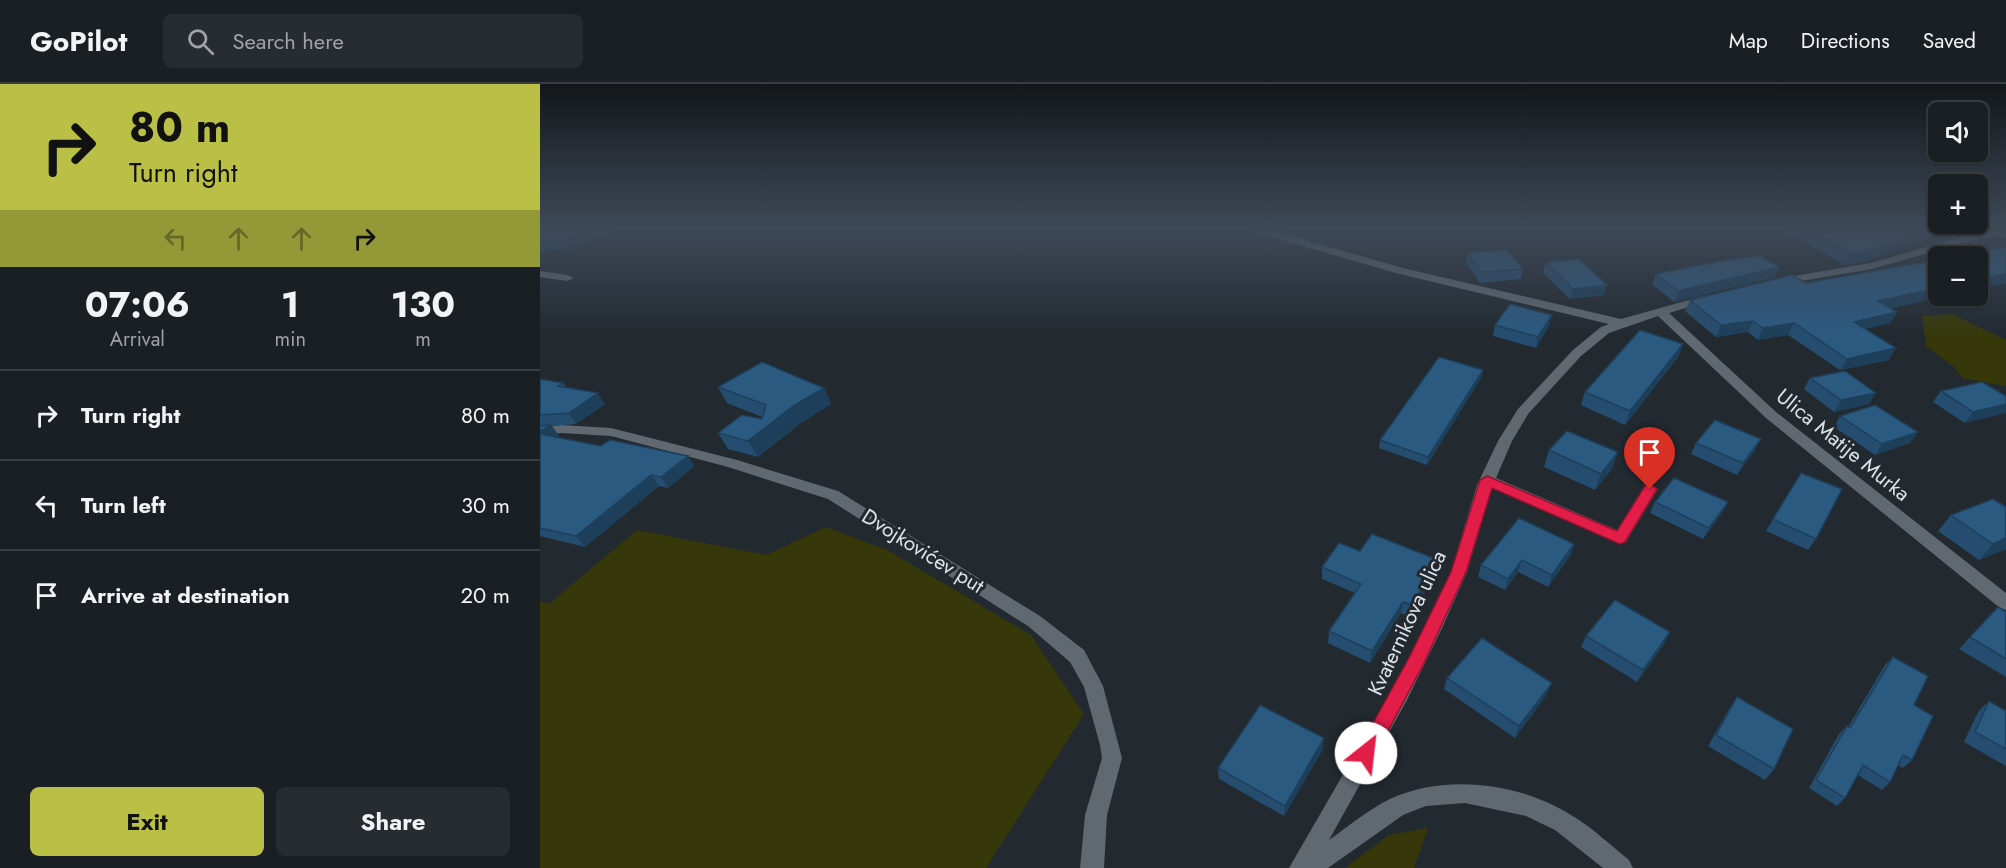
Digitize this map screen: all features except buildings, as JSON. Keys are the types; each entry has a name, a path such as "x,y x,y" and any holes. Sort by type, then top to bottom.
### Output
{"street":[{"path":"1372,264 1621,323"},
{"path":"1761,286 1804,276 1880,264"},
{"path":"540,274 568,278"},
{"name":"Kvaternikova ulica","path":"1301,868 1400,694 1434,626 1459,572 1487,480 1505,441 1522,412 1591,339 1621,323 1718,296"},
{"name":"Ulica Matije Murka","path":"1660,311 1771,415 2006,603"},
{"name":"Dvojkovićev put","path":"540,432 561,429 611,432 732,463 833,495 1034,621 1077,656 1094,686 1110,745 1112,758 1096,815 1092,868"},
{"path":"1487,480 1620,538 1650,489"},
{"path":"1308,868 1331,849 1396,807 1426,796 1466,793 1528,806 1563,822 1622,868"}],"shaded area":[{"path":"1952,314 2006,340 2006,386 1962,378 1953,366 1926,346 1922,316"},
{"path":"826,527 887,550 1031,635 1084,714 986,868 540,868 540,602 550,603 637,530 766,555"},
{"path":"1428,828 1414,868 1345,868 1389,835"}],"route":[{"path":"1366,753 1400,694 1459,572 1487,480 1620,538 1650,489"}]}
